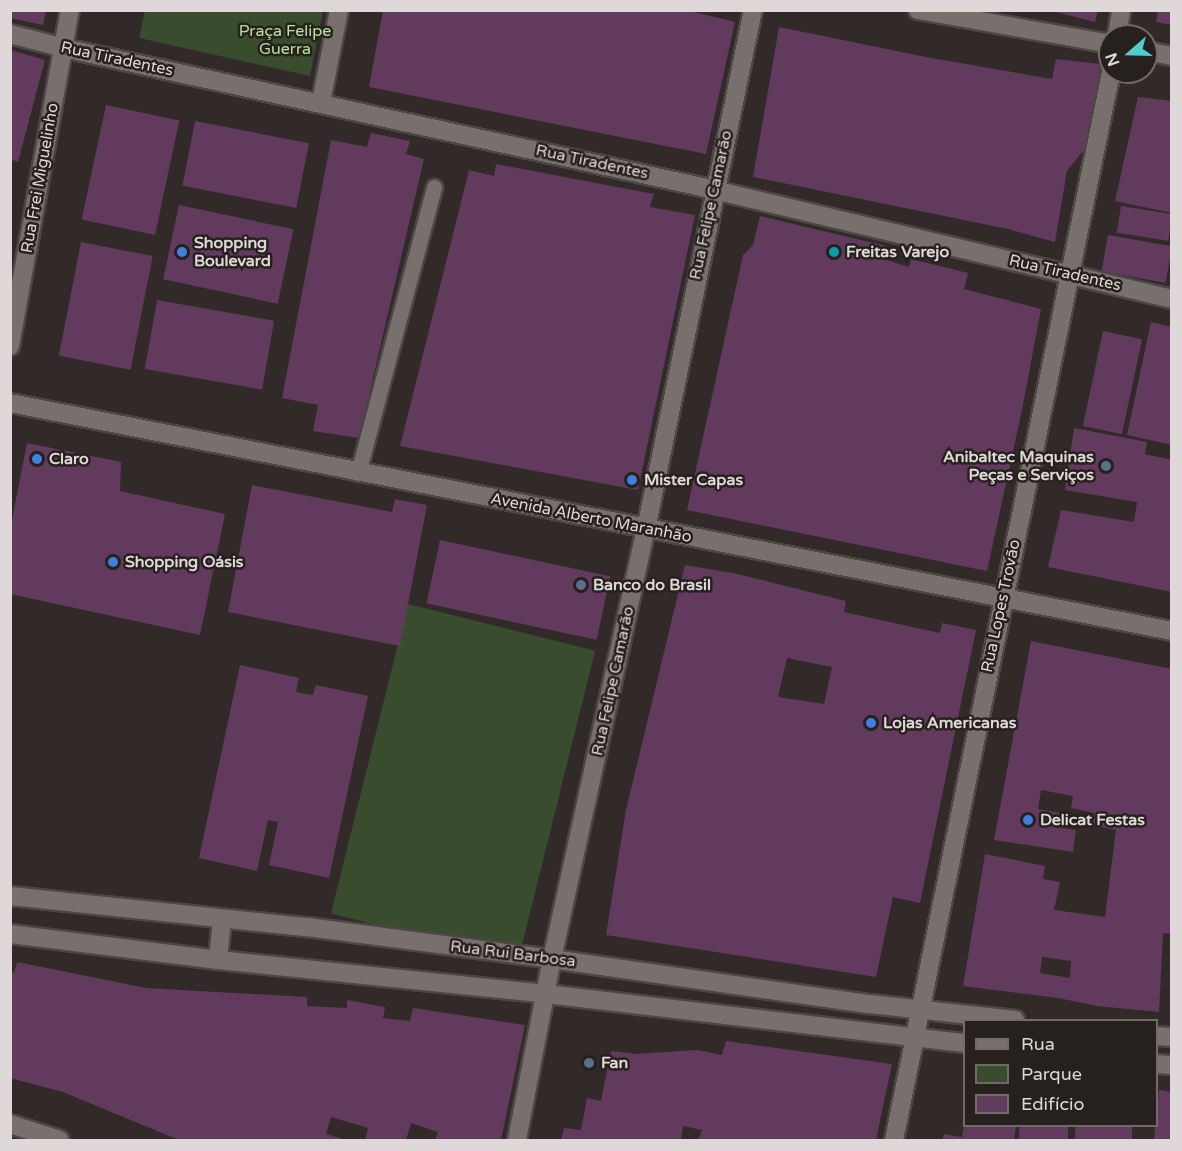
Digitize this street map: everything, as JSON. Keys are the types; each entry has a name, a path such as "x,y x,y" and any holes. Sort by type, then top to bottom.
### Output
{"street":[{"name":"Rua Frei Miguelinho","path":"10,346 70,10"},
{"path":"321,102 339,10"},
{"name":"Rua Felipe Camarão","path":"517,1140 552,959 646,530 714,190 753,10"},
{"path":"918,10 1098,42"},
{"name":"Rua Tiradentes","path":"10,34 64,48 321,102 714,190 1172,299"},
{"name":"Rua Lopes Trovão","path":"894,1140 1002,599 1071,275 1109,84"},
{"name":"Avenida Alberto Maranhão","path":"10,403 646,530 1172,631"},
{"name":"Rua Rui Barbosa","path":"10,896 552,959 921,1010 1006,1019"},
{"path":"218,960 222,919"},
{"path":"10,934 218,960 546,994 963,1043"},
{"path":"10,1124 60,1140"}],"lane":[{"path":"358,473 434,187"}],"green space":[{"name":"Praça Felipe Guerra","path":"145,10 323,11 310,76 139,38"},
{"path":"408,604 595,651 518,960 331,914"}],"building":[{"path":"10,10 46,10 43,25 10,18"},
{"path":"383,10 685,10 735,22 706,154 369,87"},
{"path":"1048,10 1098,10 1095,22"},
{"path":"1158,10 1172,10 1172,25 1156,22"},
{"path":"779,27 926,57 1052,79 1056,59 1098,64 1098,82 1087,146 1067,171 1055,242 1008,229 753,177"},
{"path":"10,50 45,60 18,162 10,159"},
{"path":"1138,97 1172,101 1172,213 1115,201"},
{"path":"106,105 179,121 155,235 82,219"},
{"path":"195,121 309,143 296,208 182,186"},
{"path":"371,133 410,141 406,154 424,159 359,438 313,431 318,405 282,398 331,140 367,147"},
{"path":"496,164 654,194 650,207 695,215 638,490 400,446 469,170 494,176"},
{"path":"179,205 293,229 278,304 163,279"},
{"path":"1121,206 1172,214 1168,241 1117,233"},
{"path":"760,216 886,246 883,259 909,267 911,259 968,273 964,289 1041,309 987,571 687,510 743,255 753,245"},
{"path":"1108,235 1172,246 1166,283 1102,271"},
{"path":"81,242 153,256 131,370 59,356"},
{"path":"157,300 274,321 262,390 145,369"},
{"path":"1151,322 1172,327 1172,445 1127,435"},
{"path":"1103,331 1142,339 1122,434 1083,426"},
{"path":"1074,428 1147,442 1145,454 1172,460 1172,592 1048,567 1061,510 1134,522 1137,502 1065,490"},
{"name":"Shopping Oásis","path":"27,443 121,462 120,491 225,514 200,635 10,594 10,530"},
{"path":"252,485 392,512 395,499 427,505 400,646 228,612"},
{"path":"440,540 610,576 597,640 426,604"},
{"path":"685,565 738,574 846,601 844,612 940,633 942,623 976,630 920,903 893,897 876,977 606,935 626,810","holes":["787,658 832,667 824,704 778,697"]},
{"path":"1031,641 1172,669 1172,934 1163,933 1159,1012 1097,1006 1058,998 963,986 985,854 1045,866 1043,879 1060,882 1054,910 1105,917 1116,830 1092,825 1094,813 1071,808 1073,796 1041,790 1038,809 1060,813 1057,827 1076,830 1073,852 994,840","holes":["1042,957 1071,961 1070,978 1040,973"]},
{"path":"240,665 299,678 296,692 313,695 316,685 368,696 329,878 269,865 278,822 268,820 257,871 199,858"},
{"path":"17,962 146,988 307,997 307,1006 347,1008 347,1000 385,1007 383,1018 410,1021 413,1008 525,1025 501,1140 435,1140 438,1132 411,1123 406,1140 365,1140 368,1128 331,1117 326,1134 347,1140 179,1140 63,1092 10,1078 10,972 14,973"},
{"path":"726,1041 892,1064 876,1140 698,1140 702,1130 683,1126 681,1140 561,1140 564,1128 581,1130 587,1098 601,1101 611,1051 636,1054 697,1050 722,1055"},
{"path":"1159,1090 1172,1092 1172,1140 1154,1140 1155,1127 1158,1127"},
{"path":"964,1127 1016,1127 1014,1140 942,1140 944,1134 962,1137"},
{"path":"1019,1127 1068,1127 1068,1140 1019,1140"},
{"path":"1075,1127 1132,1127 1132,1140 1075,1140"}],"place":[{"name":"Shopping Boulevard","path":"182,252"},
{"name":"Freitas Varejo","path":"834,252"},
{"name":"Claro","path":"37,459"},
{"name":"Anibaltec Maquinas Peças e Serviços","path":"1106,466"},
{"name":"Mister Capas","path":"632,480"},
{"name":"Shopping Oásis","path":"113,562"},
{"name":"Banco do Brasil","path":"581,585"},
{"name":"Lojas Americanas","path":"871,723"},
{"name":"Delicat Festas","path":"1028,820"},
{"name":"Fan","path":"589,1063"}]}
